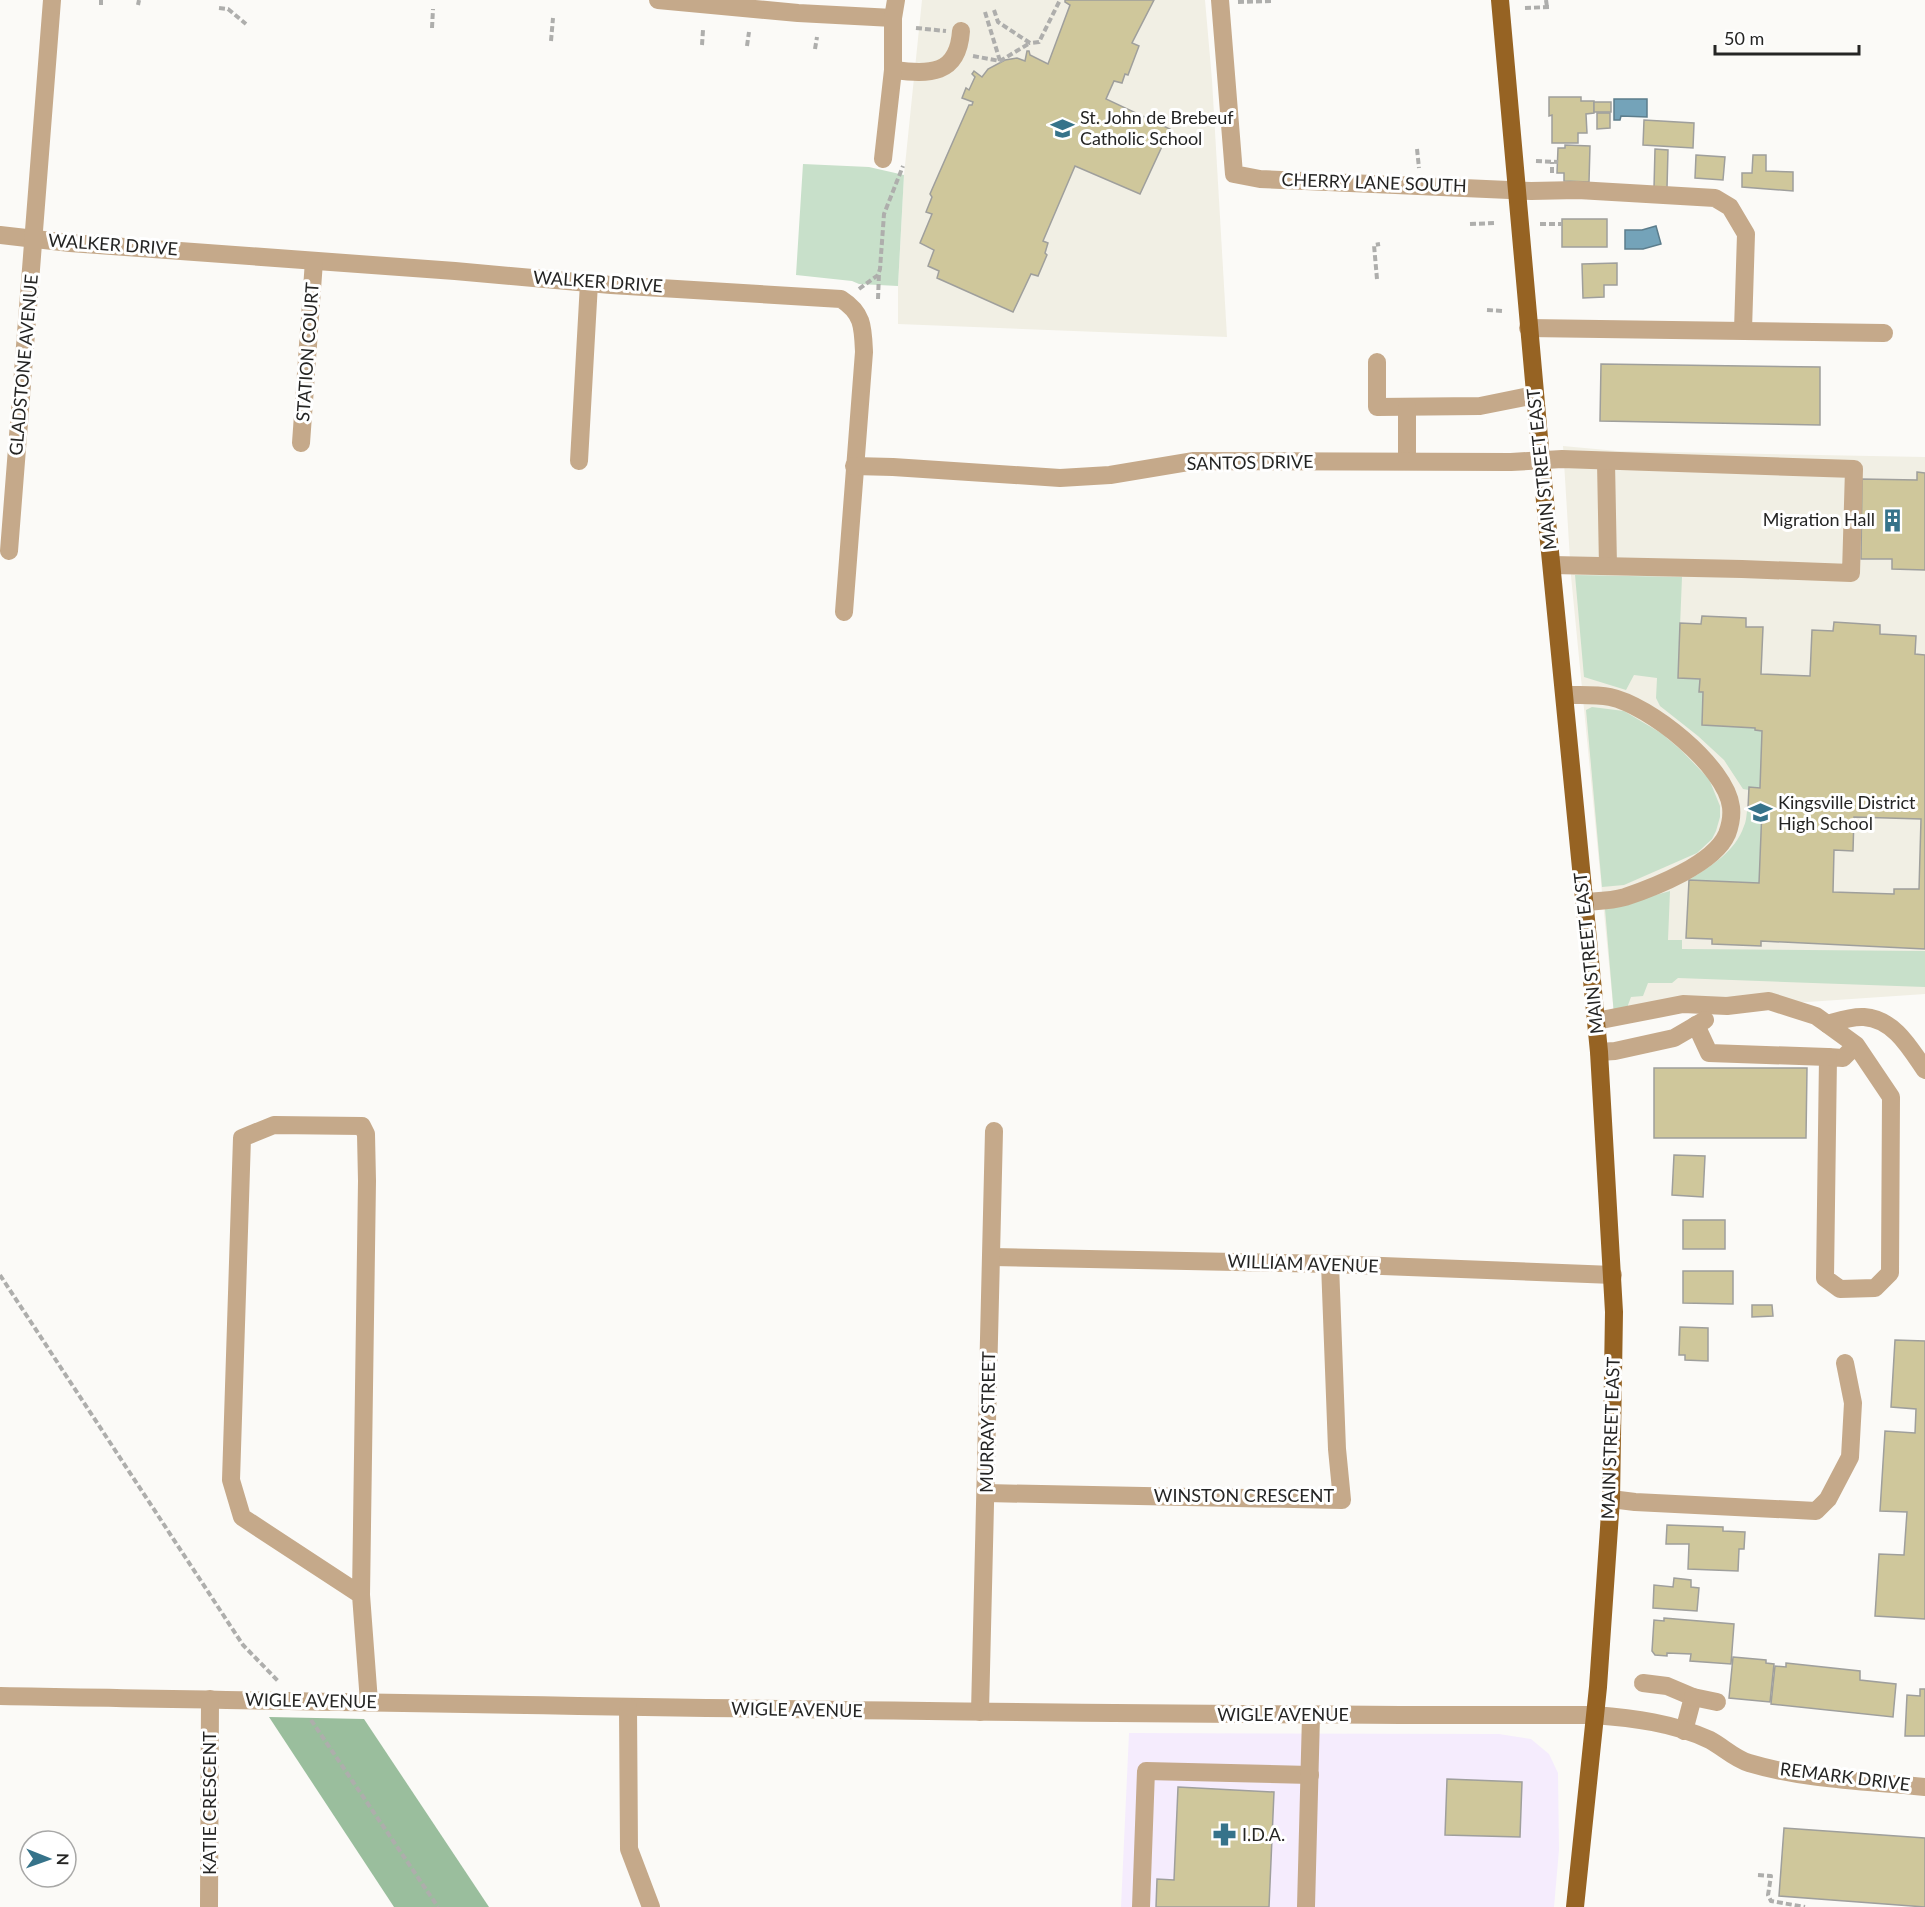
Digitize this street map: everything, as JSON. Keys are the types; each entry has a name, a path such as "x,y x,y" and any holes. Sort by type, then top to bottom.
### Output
{"main road":[{"name":"MAIN STREET EAST","path":"1500,0 1540,460 1599,1052 1613,1275 1611,1499 1594,1715 1575,1907"}],"street":[{"name":"GLADSTONE AVENUE","path":"9,551 52,0"},
{"path":"658,0 798,13 897,8 883,159"},
{"name":"CHERRY LANE SOUTH","path":"1229,1 1233,174 1260,179 1516,190 1578,190 1715,198 1730,207 1746,234 1743,330"},
{"path":"893,70 921,73 940,70 950,63 957,53 957,31"},
{"name":"WALKER DRIVE","path":"0,235 70,243 589,283 841,299 853,307 859,317 863,331 864,352 844,612"},
{"name":"STATION COURT","path":"302,442 314,261"},
{"path":"579,461 589,283"},
{"path":"1528,328 1884,333"},
{"path":"1377,362 1377,407 1480,406 1535,395"},
{"path":"1411,461 1412,407"},
{"name":"SANTOS DRIVE","path":"854,466 1060,478 1110,476 1194,461 1511,462 1540,460 1854,469 1851,573 1608,566"},
{"path":"1552,566 1608,566 1606,462"},
{"path":"1565,695 1611,697 1634,706 1656,719 1678,735 1702,758 1724,787 1731,806 1727,833 1719,847 1703,861 1623,898 1584,902"},
{"path":"1596,1021 1683,1004 1727,1006 1769,1001 1816,1016 1856,1045 1891,1097 1890,1273 1875,1288 1840,1289 1825,1278 1828,1057"},
{"path":"1599,1052 1615,1051 1674,1038 1727,1006"},
{"path":"1827,1024 1862,1016 1881,1020 1902,1037 1925,1070"},
{"path":"1696,1025 1709,1053 1843,1058 1856,1045"},
{"path":"361,1596 242,1517 231,1480 242,1138 274,1125 362,1126 366,1134 361,1596 369,1702"},
{"name":"MURRAY STREET","path":"980,1712 994,1131"},
{"name":"WILLIAM AVENUE","path":"992,1257 1330,1264 1613,1275"},
{"name":"WINSTON CRESCENT","path":"986,1493 1342,1500 1337,1449 1330,1264"},
{"path":"1611,1499 1816,1511 1828,1499 1850,1457 1853,1403 1845,1363"},
{"path":"1643,1683 1667,1686 1693,1697 1717,1702"},
{"name":"WIGLE AVENUE","path":"0,1696 1311,1716 1594,1715"},
{"path":"1684,1731 1693,1697"},
{"name":"KATIE CRESCENT","path":"209,1907 210,1700"},
{"path":"628,1707 629,1849 651,1907"},
{"name":"REMARK DRIVE","path":"1594,1715 1637,1718 1684,1731 1708,1740 1746,1762 1798,1775 1925,1787"},
{"path":"1306,1907 1311,1716"},
{"path":"1141,1907 1146,1771 1310,1775"}],"path":[{"path":"972,56 1000,61 1030,44 1039,42 1060,0"},
{"path":"1525,9 1548,7 1546,0"},
{"path":"1229,1 1272,1"},
{"path":"219,8 228,9 246,24"},
{"path":"432,28 433,9"},
{"path":"994,10 998,22 1030,44"},
{"path":"985,12 1000,61"},
{"path":"551,41 553,18"},
{"path":"916,28 957,31"},
{"path":"702,45 703,30"},
{"path":"747,46 749,32"},
{"path":"815,49 817,37"},
{"path":"1417,149 1420,175"},
{"path":"1536,161 1558,162"},
{"path":"878,299 884,214 903,166"},
{"path":"1470,224 1495,223"},
{"path":"1540,224 1562,224"},
{"path":"1377,279 1374,245 1380,244"},
{"path":"858,290 878,275 880,269"},
{"path":"1487,310 1503,310"},
{"path":"0,1275 243,1645 298,1701 438,1907"},
{"path":"1758,1875 1771,1876 1768,1895 1771,1901 1805,1907"}],"shaded area":[{"name":"St. John de Brebeuf Catholic School","path":"922,0 1205,0 1227,337 898,324 904,175"},
{"name":"Kingsville District High School","path":"1563,446 1617,451 1925,457 1925,994 1614,1015 1571,576"},
{"path":"1129,1733 1499,1734 1531,1739 1549,1754 1558,1773 1559,1850 1554,1907 1121,1907"}],"green space":[{"path":"803,164 869,167 904,175 898,286 859,284 852,281 796,275"},
{"path":"1575,575 1682,577 1678,677 1700,679 1699,692 1703,692 1702,725 1755,728 1755,730 1762,731 1760,788 1743,789 1724,760 1660,706 1656,698 1657,678 1634,675 1626,690 1584,677"},
{"path":"1592,707 1624,711 1661,733 1709,779 1720,806 1716,831 1712,839 1697,853 1624,885 1602,887 1586,710"},
{"path":"1748,808 1762,809 1759,883 1689,880 1721,858 1735,843 1745,824"},
{"path":"1670,891 1668,940 1682,940 1682,949 1925,951 1925,987 1678,978 1672,983 1648,983 1643,996 1631,997 1628,1014 1614,1015 1605,909"},
{"path":"269,1717 364,1719 489,1907 394,1907"}],"water":[{"path":"1614,99 1647,99 1647,117 1621,116 1620,120 1614,120"},
{"path":"1656,226 1661,244 1643,249 1625,249 1625,230 1642,230"}],"building":[{"path":"1065,0 1154,0 1132,43 1139,46 1128,75 1125,74 1122,83 1114,81 1106,99 1170,129 1140,194 1075,166 1043,241 1048,243 1045,253 1047,255 1038,276 1031,274 1013,312 937,278 939,271 928,266 934,250 920,243 932,214 926,212 932,197 930,194 969,105 973,102 962,98 966,88 969,90 975,77 972,74 974,71 982,77 988,69 1005,60 1017,58 1025,61 1027,51 1030,55 1048,64 1070,5"},
{"path":"1549,97 1581,97 1581,101 1594,101 1594,113 1586,114 1587,133 1578,133 1578,143 1552,143 1552,115 1549,116"},
{"path":"1594,102 1611,102 1611,112 1594,112"},
{"path":"1597,113 1610,113 1610,128 1597,129"},
{"path":"1644,120 1694,123 1693,148 1643,145"},
{"path":"1565,145 1590,146 1589,182 1564,181 1564,173 1557,173 1558,148 1565,148"},
{"path":"1655,149 1668,150 1667,188 1654,188"},
{"path":"1696,155 1725,157 1723,180 1695,178"},
{"path":"1753,155 1766,155 1766,171 1793,172 1793,191 1742,187 1742,173 1752,173"},
{"path":"1562,219 1607,219 1607,247 1562,247"},
{"path":"1617,263 1617,285 1604,285 1604,297 1583,298 1582,264"},
{"path":"1601,364 1820,367 1820,425 1600,421"},
{"name":"Migration Hall","path":"1917,472 1925,473 1925,570 1892,569 1892,559 1861,559 1862,479 1917,480"},
{"path":"1702,616 1746,618 1746,627 1763,627 1761,674 1810,676 1812,630 1833,631 1834,622 1880,625 1880,634 1916,636 1915,654 1925,655 1925,949 1761,941 1761,946 1712,944 1712,939 1686,938 1689,880 1759,883 1762,809 1748,808 1749,787 1760,788 1762,731 1755,730 1755,728 1702,725 1703,692 1699,692 1700,679 1678,678 1680,623 1701,624","holes":["1854,817 1921,819 1919,889 1894,889 1894,894 1833,892 1834,850 1853,851"]},
{"path":"1654,1068 1807,1068 1806,1138 1654,1138"},
{"path":"1674,1155 1705,1156 1703,1197 1672,1195"},
{"path":"1683,1220 1725,1220 1725,1249 1683,1249"},
{"path":"1683,1271 1733,1271 1733,1304 1683,1303"},
{"path":"1752,1305 1772,1305 1773,1316 1752,1317"},
{"path":"1680,1327 1708,1328 1708,1361 1685,1360 1685,1355 1679,1355"},
{"path":"1895,1340 1925,1341 1925,1619 1875,1616 1879,1554 1904,1555 1907,1512 1880,1511 1885,1431 1915,1433 1916,1409 1891,1407"},
{"path":"1667,1525 1723,1527 1723,1531 1745,1532 1744,1549 1739,1549 1738,1571 1688,1569 1689,1544 1666,1544"},
{"path":"1674,1578 1691,1580 1691,1587 1699,1588 1697,1611 1653,1608 1654,1585 1673,1587"},
{"path":"1664,1618 1734,1624 1731,1664 1690,1661 1691,1654 1655,1655 1652,1651 1654,1620 1664,1621"},
{"path":"1733,1657 1766,1660 1766,1663 1774,1664 1770,1702 1729,1698"},
{"path":"1786,1663 1860,1671 1860,1680 1896,1684 1893,1717 1771,1704 1775,1666 1786,1667"},
{"path":"1920,1689 1925,1689 1925,1736 1905,1736 1907,1695 1920,1696"},
{"path":"1447,1779 1522,1782 1520,1837 1445,1835"},
{"name":"I.D.A.","path":"1178,1787 1274,1792 1269,1907 1156,1907 1157,1879 1174,1880"},
{"path":"1784,1828 1925,1838 1925,1907 1779,1896"}],"place":[{"name":"St. John de Brebeuf Catholic School","path":"1062,128"},
{"name":"Migration Hall","path":"1893,520"},
{"name":"Kingsville District High School","path":"1760,813"},
{"name":"I.D.A.","path":"1224,1835"}]}
